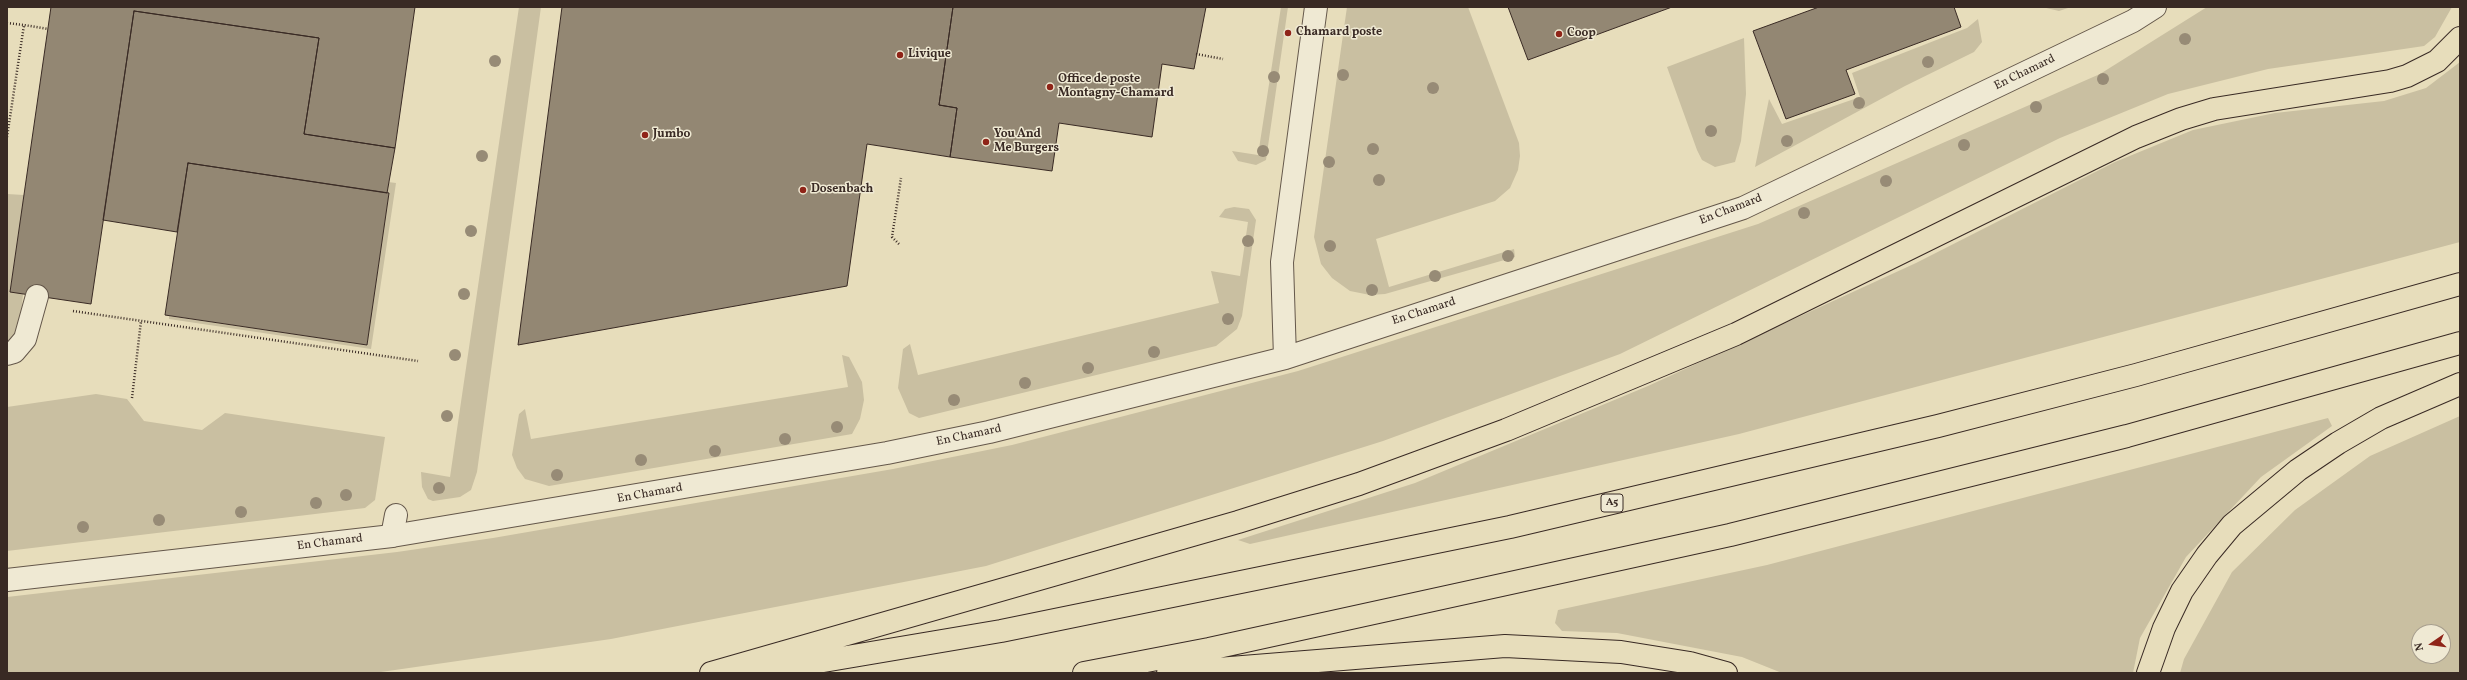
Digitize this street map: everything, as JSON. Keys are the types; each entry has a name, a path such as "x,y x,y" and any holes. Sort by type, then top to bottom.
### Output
{"highway":[{"path":"711,673 1238,522 1381,476 1506,430 1736,334 2136,136 2181,119 2214,109 2390,82 2437,62 2460,38"},
{"name":"A5","path":"752,673 1000,631 1510,527 1938,426 2136,375 2460,284"},
{"path":"1084,673 1209,650 1730,535 2127,436 2460,343"},
{"path":"2148,673 2164,628 2182,591 2207,555 2232,525 2298,470 2338,443 2381,418 2460,384"},
{"path":"1168,673 1505,646 1621,652 1690,663 1726,673"}],"street":[{"path":"1285,358 1282,262 1316,7"},
{"name":"En Chamard","path":"7,580 392,536 497,520 953,440 1285,358 1743,208 2126,24 2155,7"},
{"path":"7,354 14,352 25,339 37,296"},
{"path":"392,536 396,514"}],"path":[{"path":"7,23 48,29"},
{"path":"7,137 24,25"},
{"path":"1196,54 1223,59"},
{"path":"899,244 892,237 901,178"},
{"path":"73,311 418,361"},
{"path":"132,398 141,321"}],"shaded area":[{"path":"519,7 541,7 477,472 471,490 460,497 433,501 428,499 422,487 421,472 450,477"},
{"path":"1281,7 1288,7 1266,160 1256,165 1238,161 1232,151 1258,155"},
{"path":"1347,7 1468,7 1519,143 1520,156 1518,170 1510,188 1495,201 1376,239 1389,287 1514,249 1515,257 1385,294 1370,295 1350,291 1332,278 1321,264 1314,237"},
{"path":"2042,7 2071,7 2059,11"},
{"path":"2207,7 2452,7 2435,37 2424,46 2268,69 2168,94 2060,138 1620,354 1383,441 986,566 611,639 374,673 7,673 7,597 397,552 493,538 893,469 1012,445 1298,371 1758,224 2100,74"},
{"path":"1978,19 1982,42 1974,52 1905,86 1755,167 1769,99 1782,124 1860,97 1852,73 1967,28"},
{"path":"1744,38 1746,94 1741,141 1735,162 1715,167 1702,160 1697,150 1667,67"},
{"path":"2460,62 2460,242 1739,434 1250,544 1238,540 1415,483 1648,386 1916,263 2115,162 2193,130 2275,113 2384,101 2426,88"},
{"path":"388,182 396,183 371,349 169,319 169,316 367,345 389,193 387,193"},
{"path":"7,194 24,195 10,291 23,294 20,326 12,340 7,343"},
{"path":"1234,207 1249,209 1256,220 1242,316 1237,329 1216,346 919,418 909,413 898,388 903,349 910,344 918,375 1219,303 1211,271 1240,276 1248,222 1219,217 1225,209"},
{"path":"842,355 849,357 862,382 864,400 860,419 852,434 549,486 525,479 517,468 512,455 519,414 525,409 531,439 848,387"},
{"path":"96,394 127,399 144,421 202,430 225,413 385,437 375,500 365,508 7,551 7,407"},
{"path":"2460,416 2460,673 2180,673 2184,659 2232,572 2295,510 2370,456"},
{"path":"2328,418 2332,426 2261,477 2186,557 2140,638 2133,673 1782,673 1742,657 1617,633 1562,631 1555,623 1558,610 1767,565"}],"building":[{"path":"51,7 415,7 395,148 304,134 319,38 134,11 91,304 10,292"},
{"path":"562,7 953,7 939,105 957,108 950,157 867,144 847,286 518,345"},
{"name":"Office de poste Montagny-Chamard","path":"953,7 1206,7 1194,69 1162,64 1152,137 1059,123 1052,171 950,157 957,108 939,105"},
{"name":"Coop","path":"1508,7 1672,7 1528,60"},
{"path":"1819,7 1954,7 1961,27 1846,70 1855,94 1786,119 1753,31"},
{"path":"134,11 319,38 304,134 395,148 387,193 188,163 177,232 103,220"},
{"path":"188,163 389,193 367,345 165,315"}],"place":[{"name":"Chamard poste","path":"1288,33"},
{"name":"Coop","path":"1559,34"},
{"name":"Livique","path":"900,55"},
{"name":"Office de poste Montagny-Chamard","path":"1050,87"},
{"name":"Jumbo","path":"645,135"},
{"name":"You And Me Burgers","path":"986,142"},
{"name":"Dosenbach","path":"803,190"}]}
